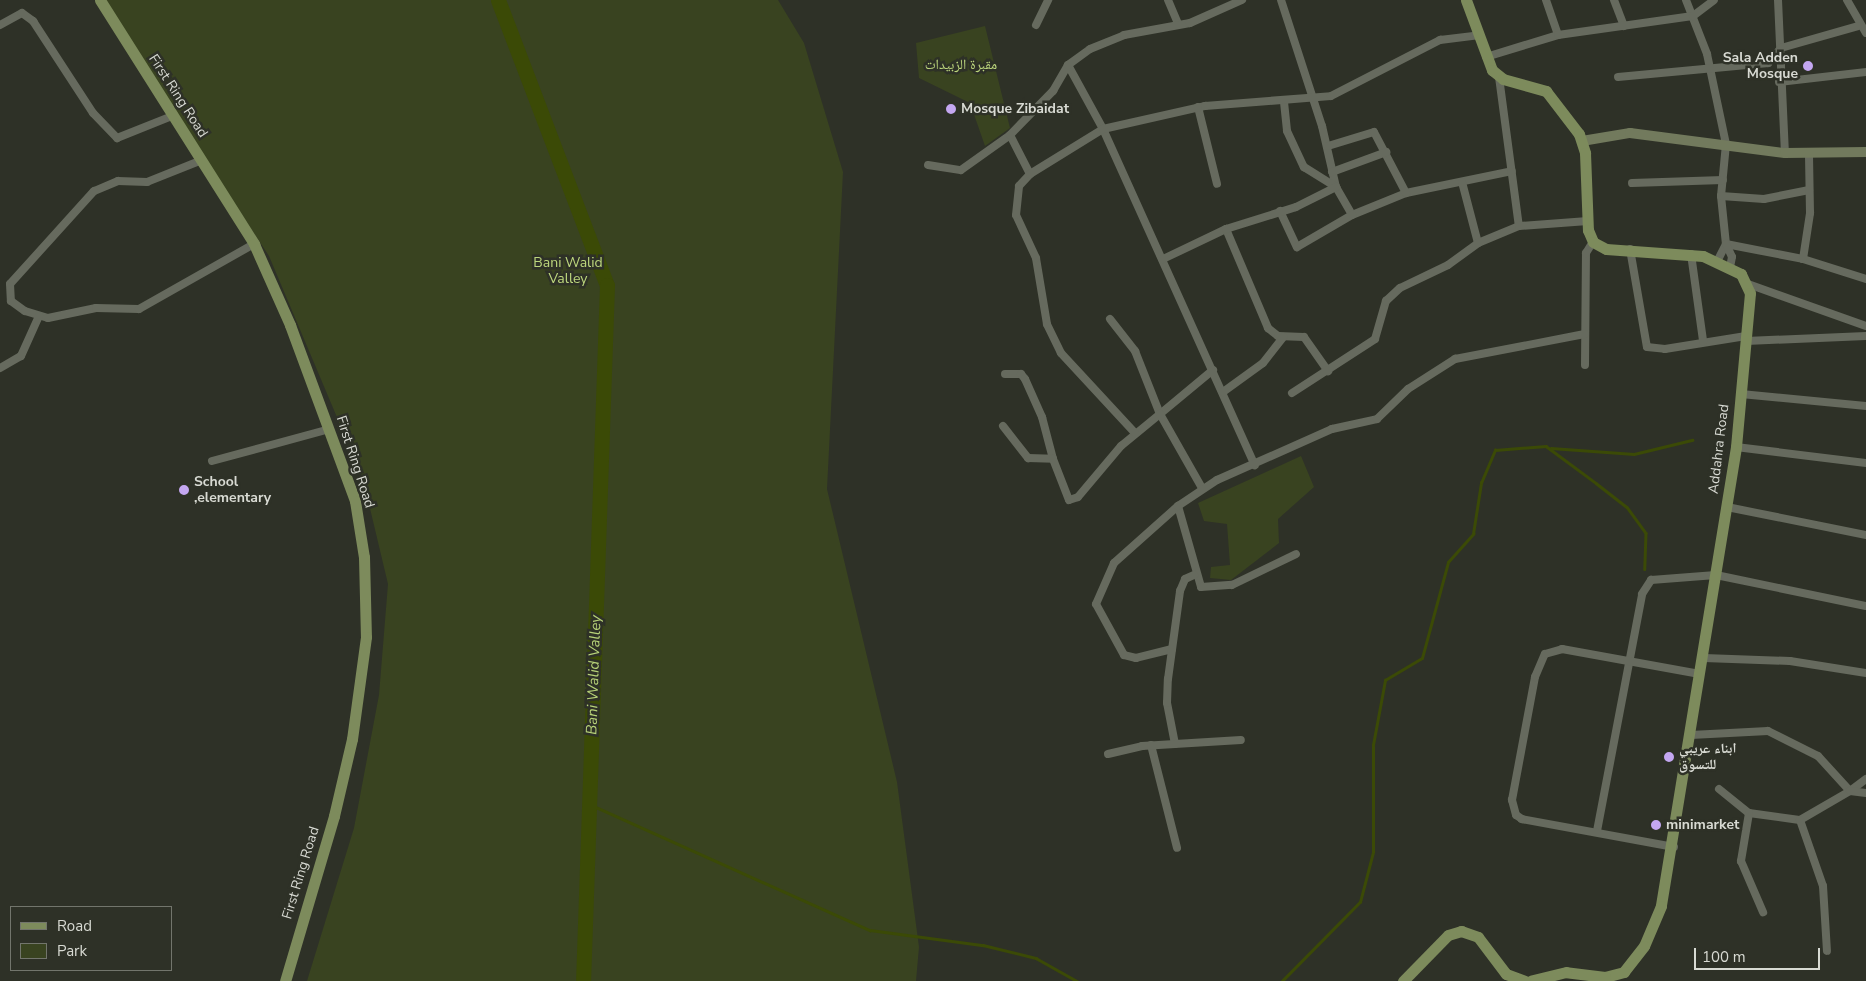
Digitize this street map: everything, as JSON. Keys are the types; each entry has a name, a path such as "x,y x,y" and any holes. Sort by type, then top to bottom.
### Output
{"main road":[{"name":"First Ring Road","path":"100,0 254,244 330,429 355,501 364,557 366,637 352,740 334,816 284,981"},
{"path":"1466,0 1486,58 1499,77 1546,91 1582,141 1588,221 1593,242 1606,249 1692,254 1730,267 1748,284"},
{"path":"1582,141 1630,134 1785,152 1866,152"},
{"name":"Addahra Road","path":"1531,981 1566,972 1594,978 1621,976 1656,920 1674,847 1736,447 1746,338 1748,284"},
{"path":"1403,981 1448,935 1460,931 1478,937 1506,974 1525,981"}],"street":[{"path":"1036,25 1048,0"},
{"path":"1168,0 1178,24"},
{"path":"928,165 961,170 1010,135 1053,91 1068,65 1090,48 1124,35 1178,24 1242,0"},
{"path":"1281,0 1310,101 1328,146 1336,187 1352,215"},
{"path":"1546,0 1558,35"},
{"path":"1614,0 1624,26"},
{"path":"1686,0 1712,69 1726,144 1721,196 1726,244 1732,257 1730,267"},
{"path":"1486,58 1558,35 1693,16 1714,0"},
{"path":"1778,0 1782,48 1779,82 1785,152"},
{"path":"1847,0 1858,26 1866,33"},
{"path":"0,26 22,13 33,21 93,113 117,138 172,116"},
{"path":"1618,77 1768,63 1782,48 1858,26"},
{"path":"1135,433 1071,365 1047,324 1036,258 1016,215 1019,186 1030,174 1103,129 1198,107 1310,101 1342,91 1384,65 1440,40 1478,35"},
{"path":"1068,65 1103,129 1255,465"},
{"path":"1779,82 1866,72"},
{"path":"1499,77 1519,226"},
{"path":"1284,102 1287,131 1304,167 1336,187"},
{"path":"1198,107 1217,184"},
{"path":"1328,146 1370,131 1386,152 1406,193"},
{"path":"1010,135 1030,174"},
{"path":"1332,172 1386,152"},
{"path":"1803,259 1809,190 1809,153"},
{"path":"202,160 147,182 118,181 94,191 10,284 10,301 39,316 96,308 139,308 254,244"},
{"path":"1280,211 1297,247 1352,215 1406,193 1512,171"},
{"path":"1632,183 1723,180"},
{"path":"1462,182 1478,243"},
{"path":"1163,259 1226,229 1280,211 1336,187"},
{"path":"1721,196 1764,200 1809,190"},
{"path":"1292,393 1376,339 1392,294 1448,265 1478,243 1519,226 1588,221"},
{"path":"1226,229 1260,314 1273,334 1283,337 1304,337 1328,371"},
{"path":"1585,365 1586,253 1593,242"},
{"path":"1726,244 1803,259 1866,279"},
{"path":"1717,262 1726,244"},
{"path":"1630,249 1647,347 1665,349 1703,341 1746,338 1818,342 1866,336"},
{"path":"1692,254 1703,341"},
{"path":"1748,284 1866,326"},
{"path":"0,368 22,356 39,316"},
{"path":"1110,319 1135,351 1160,414 1202,488"},
{"path":"1172,649 1130,658 1120,649 1096,604 1114,563 1178,506 1202,488 1332,429 1377,419 1408,389 1455,359 1585,334"},
{"path":"1223,392 1263,363 1283,337"},
{"path":"1005,374 1021,374 1026,379 1042,417 1063,494 1075,500 1135,433 1213,370"},
{"path":"1741,394 1866,406"},
{"path":"1003,426 1028,458 1053,459"},
{"path":"212,461 330,429"},
{"path":"1736,447 1866,463"},
{"path":"1178,506 1194,575 1201,587 1232,585 1296,554"},
{"path":"1727,507 1866,535"},
{"path":"1174,744 1167,703 1172,649 1182,584 1194,575"},
{"path":"1597,831 1642,594 1651,580 1716,575 1866,606"},
{"path":"1674,847 1597,831 1522,819 1516,815 1512,800 1535,677 1545,654 1562,649 1628,663 1700,674"},
{"path":"1704,658 1790,661 1866,673"},
{"path":"1691,736 1755,729 1777,734 1818,756 1850,790 1866,793"},
{"path":"1108,754 1151,745 1241,740"},
{"path":"1151,745 1159,789 1177,848"},
{"path":"1719,789 1749,814 1800,820 1866,779"},
{"path":"1749,814 1741,861 1763,912"},
{"path":"1800,820 1823,886 1827,951"}],"green space":[{"name":"Bani Walid Valley","path":"100,0 778,0 804,43 843,172 827,489 897,782 919,947 916,981 307,981 354,828 379,695 388,584 363,479 269,256"},
{"name":"مقبرة الزبيدات","path":"985,26 1010,128 985,146 970,103 919,78 916,43"},
{"path":"1301,456 1314,487 1278,519 1279,543 1231,580 1210,578 1211,567 1230,565 1227,524 1204,521 1198,503"}],"waterway":[{"name":"Bani Walid Valley","path":"498,0 607,285 583,981"},
{"path":"1551,448 1634,454 1692,440"},
{"path":"1282,981 1360,902 1373,852 1373,745 1385,680 1422,658 1448,562 1473,534 1481,483 1495,450 1546,446 1627,507 1646,533 1645,569"},
{"path":"589,804 870,930 983,945 1036,958 1077,981"}],"place":[{"name":"Sala Adden Mosque","path":"1808,66"},
{"name":"Mosque Zibaidat","path":"951,109"},
{"name":"School ,elementary","path":"184,490"},
{"name":"ابناء عريبي للتسوق","path":"1669,757"},
{"name":"minimarket","path":"1656,825"}]}
